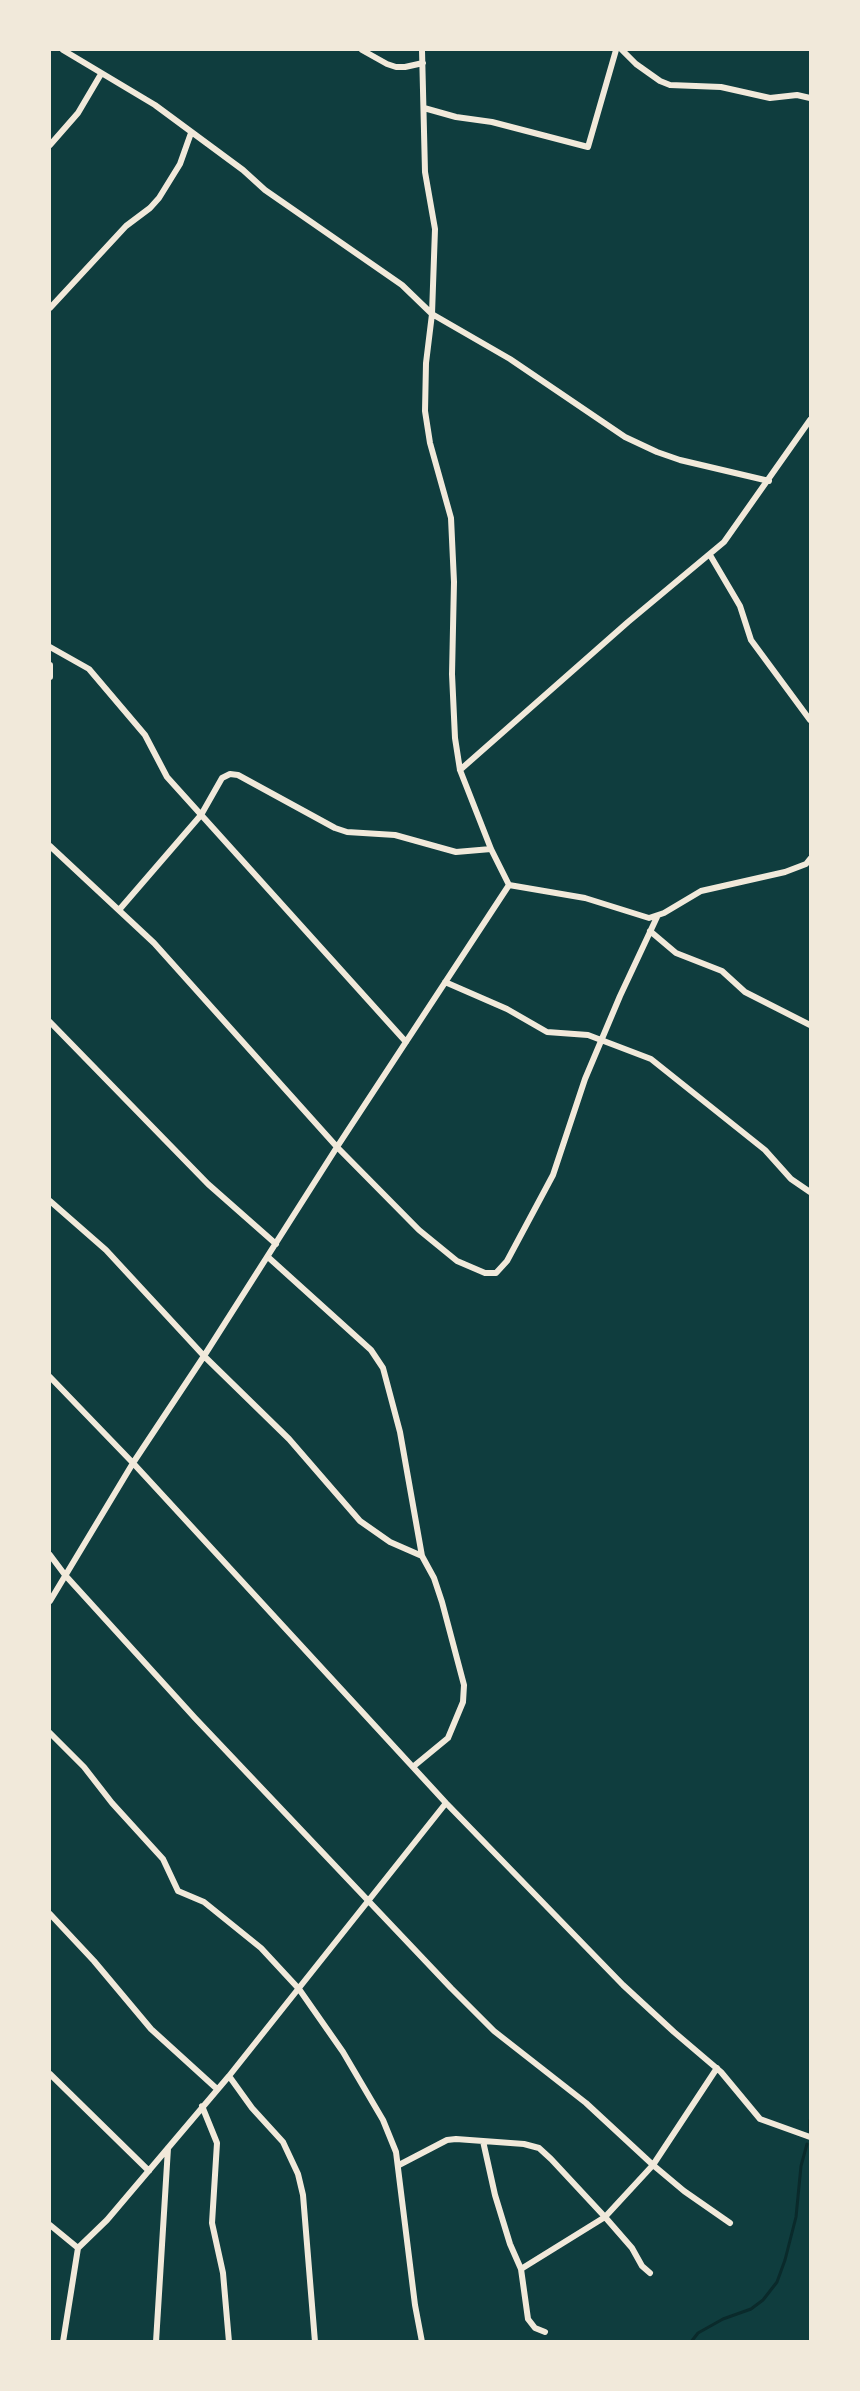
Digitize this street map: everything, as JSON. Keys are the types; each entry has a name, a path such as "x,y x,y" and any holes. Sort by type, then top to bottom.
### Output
{"street":[{"path":"63,50 155,105 243,170 265,190 393,278 432,314 510,359 625,437 680,460 769,481"},
{"path":"362,50 396,67 423,63"},
{"path":"422,50 425,172 435,230 425,411 430,443 451,518 454,582 452,674 455,738 460,770 491,849 509,885"},
{"path":"424,108 456,117 492,122 588,147 616,50"},
{"path":"622,50 636,64 660,81 670,85 721,87 770,98 797,95 810,98"},
{"path":"50,145 78,112 101,74"},
{"path":"50,308 126,226 150,208 159,198 180,164 191,133"},
{"path":"460,770 628,622 710,555 737,525 810,420"},
{"path":"710,555 740,606 751,640 810,720"},
{"path":"50,647 92,673 145,735 167,777 406,1042"},
{"path":"50,665 50,677"},
{"path":"119,910 201,815 222,778 226,775 234,774 335,828 347,832 395,835 456,852 491,849"},
{"path":"50,846 176,966 337,1147 419,1230 449,1255 478,1270 496,1273 507,1261 553,1175 585,1079 657,917"},
{"path":"509,885 585,898 649,918 657,917 701,891 785,872 810,860"},
{"path":"50,1601 133,1463 509,885"},
{"path":"650,931 676,953 722,971 745,992 810,1025"},
{"path":"446,982 507,1009 547,1032 583,1034 646,1057 765,1150 791,1179 810,1192"},
{"path":"50,1022 208,1184 276,1244"},
{"path":"50,1202 106,1250 204,1356 289,1439 360,1521 390,1542 422,1556"},
{"path":"268,1257 371,1350 380,1362 400,1432 422,1556 434,1578 442,1602 462,1673 464,1694 446,1742 414,1766"},
{"path":"50,1377 133,1463 446,1803 629,1990 717,2068 760,2119 810,2137"},
{"path":"50,1555 65,1575 195,1718 494,2031 579,2098 652,2165 730,2223"},
{"path":"50,1733 84,1767 112,1803 163,1859 178,1891 204,1902 261,1948 299,1989 343,2052 391,2136 399,2165 415,2305 422,2342"},
{"path":"63,2342 78,2248 107,2220 229,2076 446,1803"},
{"path":"50,1914 94,1961 151,2029 217,2089"},
{"path":"521,2269 605,2217 652,2165 717,2068"},
{"path":"50,2074 150,2171"},
{"path":"229,2076 252,2108 283,2142 298,2174 303,2194 315,2342"},
{"path":"202,2106 217,2143 212,2223 223,2273 229,2342"},
{"path":"399,2165 447,2140 524,2144 539,2148 605,2217 632,2248 642,2266 650,2273"},
{"path":"483,2141 495,2195 510,2244 521,2269 528,2319 535,2328 545,2332"},
{"path":"156,2342 168,2147"},
{"path":"50,2225 78,2248"}],"waterway":[{"path":"810,2120 810,2132"},
{"path":"691,2342 698,2333 723,2319 751,2309 763,2300 777,2282 796,2217 801,2166 807,2144"}]}
